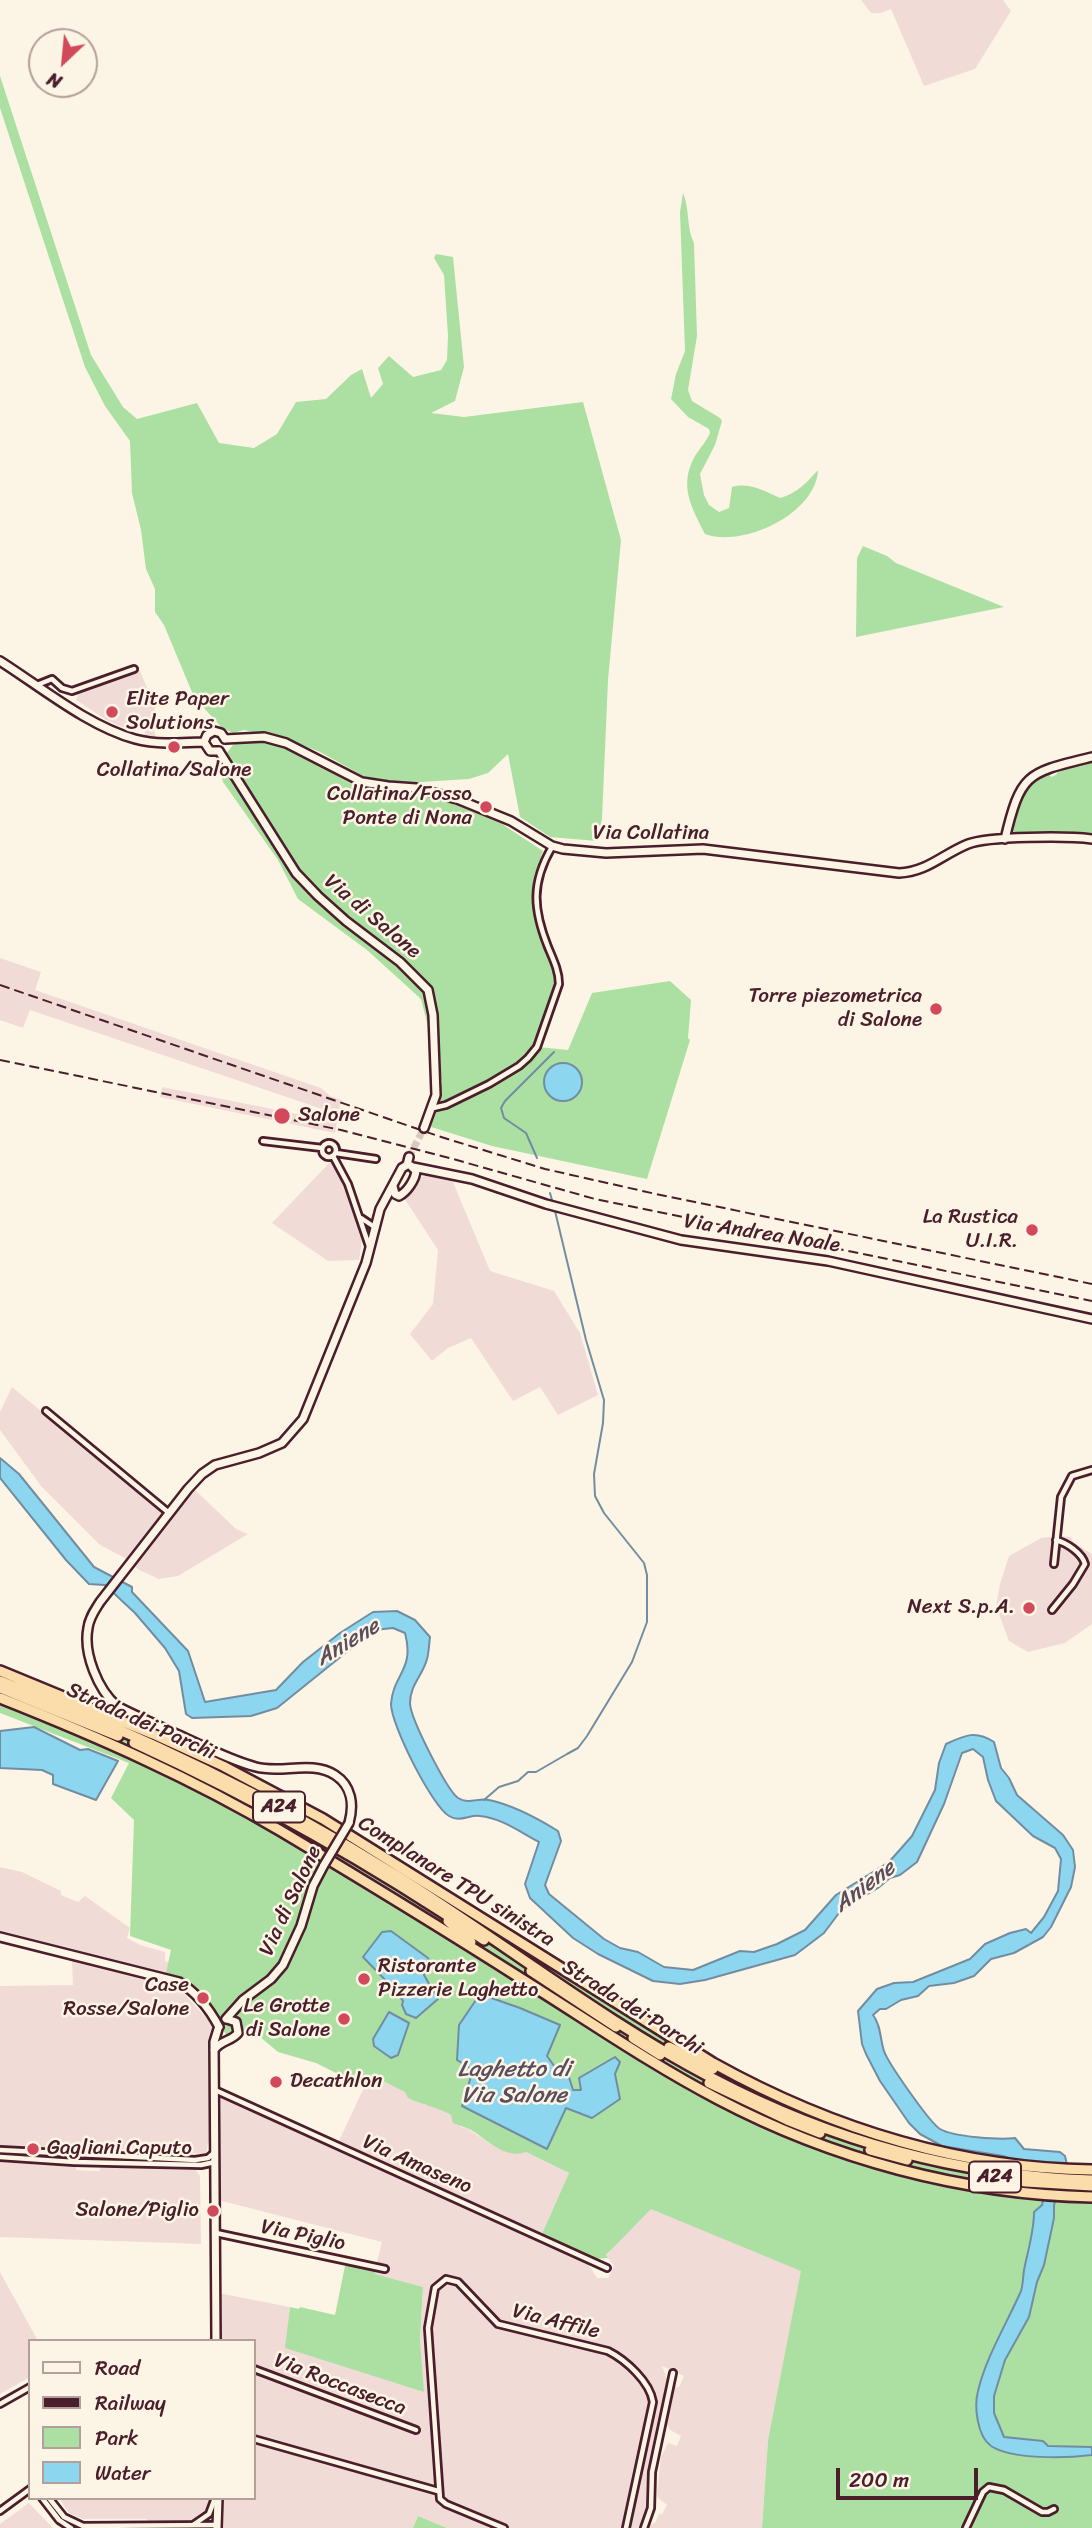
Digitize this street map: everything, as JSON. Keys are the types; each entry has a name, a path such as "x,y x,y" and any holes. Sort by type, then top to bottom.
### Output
{"highway":[{"name":"Complanare TPU sinistra","path":"0,1671 223,1766 323,1819 702,2056 778,2098 915,2155 987,2161 1078,2178 1092,2170"},
{"name":"Strada dei Parchi","path":"0,1681 126,1732 261,1797 396,1874 635,2033 744,2094 826,2129 915,2155 950,2170 1026,2182 1078,2178 1092,2180"},
{"name":"Strada dei Parchi","path":"0,1688 123,1738 194,1770 252,1801 387,1877 590,2011 695,2076 787,2120 861,2147 915,2155"},
{"path":"0,1698 252,1801"},
{"path":"99,1738 224,1799 278,1829 505,1968 639,2054 728,2104 822,2145 915,2173 995,2189 1092,2197"},
{"path":"387,1877 446,1919 505,1968"},
{"path":"539,1969 662,2044 778,2098"},
{"name":"Strada dei Parchi","path":"1078,2178 1092,2186"}],"street":[{"path":"0,661 105,727 134,738 167,744 204,742"},
{"path":"37,685 52,679 62,688 72,691 134,669"},
{"path":"214,731 221,733 225,739 224,747 219,751 211,751 204,742 206,735 214,731"},
{"name":"Via Collatina","path":"225,739 264,737 286,743 362,782 416,788 457,799 511,821 552,846 606,853 703,849 899,873 923,869 970,843 985,839 1092,839"},
{"name":"Via di Salone","path":"219,751 296,873 345,921 400,962 430,994 436,1086 433,1108 424,1128"},
{"path":"1005,839 1015,803 1029,778 1038,771 1092,757"},
{"path":"433,1108 446,1105 510,1072 537,1047 559,982 540,924 536,890 540,870 552,846"},
{"path":"263,1141 322,1148"},
{"path":"322,1148 327,1143 335,1146 334,1154 348,1184 370,1250"},
{"path":"322,1148 324,1155 376,1159"},
{"path":"46,1411 169,1513 195,1481 211,1467 278,1445 298,1427 312,1401 393,1185 402,1168 409,1163 415,1176"},
{"name":"Via Andrea Noale","path":"409,1163 472,1179 546,1204 681,1240 828,1261 1092,1319"},
{"path":"376,1225 388,1204 397,1195 404,1193 415,1176 430,1170"},
{"path":"393,1185 393,1192 397,1195"},
{"path":"360,1218 365,1226 376,1225"},
{"path":"360,1218 370,1220 376,1225"},
{"path":"1054,1564 1061,1497 1077,1473 1092,1470"},
{"name":"Via di Salone","path":"169,1513 100,1602 88,1625 87,1644 100,1683 112,1701 128,1712 242,1763 273,1770 312,1768 332,1773 346,1785 351,1796 349,1823 313,1886 302,1926 283,1965 222,2024"},
{"path":"1052,1610 1085,1564 1076,1552 1056,1540"},
{"path":"0,1937 179,1982 191,1990 222,2024 221,2036 228,2039"},
{"path":"214,2050 237,2035 240,2005"},
{"path":"222,2024 234,2020 238,2025"},
{"path":"216,2339 214,2050 222,2024"},
{"name":"Via Amaseno","path":"215,2091 607,2268"},
{"path":"0,2150 195,2160 208,2158 215,2151"},
{"path":"0,2157 201,2165 216,2162"},
{"path":"201,2165 216,2175"},
{"name":"Via Piglio","path":"216,2233 385,2269"},
{"name":"Via Affile","path":"439,2492 428,2324 435,2288 440,2282 450,2279 458,2282 498,2324 608,2351 619,2358 649,2389 653,2402 626,2528"},
{"name":"Via Roccasecca","path":"256,2370 416,2430"},
{"path":"644,2528 651,2508 652,2472 673,2373"},
{"path":"0,2404 28,2388"},
{"path":"256,2441 439,2492 442,2502 503,2528"},
{"path":"966,2528 982,2492 989,2487 1004,2490 1042,2512 1054,2509"},
{"path":"0,2511 19,2496 28,2493"},
{"path":"44,2500 60,2521 71,2528"},
{"path":"51,2500 65,2519 83,2526 217,2527 216,2500"},
{"path":"193,2525 207,2516 215,2500"}],"shaded area":[{"path":"861,0 1003,0 1011,11 975,69 924,86 891,9 871,13"},
{"path":"139,669 148,690 156,699 153,723 156,740 144,738 145,731 122,727 108,721 76,700 78,693"},
{"path":"0,958 41,972 35,990 321,1088 330,1096 342,1100 339,1109 325,1110 30,1010 23,1028 0,1020"},
{"path":"162,1087 337,1122 335,1133 160,1097"},
{"path":"331,1161 340,1174 362,1240 359,1260 328,1261 272,1223"},
{"path":"430,1174 451,1177 490,1271 554,1291 580,1333 598,1395 558,1415 540,1387 513,1401 471,1338 448,1348 432,1361 410,1334 433,1304 438,1250 404,1198 420,1178"},
{"path":"12,1387 169,1517 194,1489 236,1529 248,1534 178,1576 159,1579 139,1570 125,1558 100,1545 41,1486 0,1430 0,1412"},
{"path":"1071,1537 1073,1542 1092,1554 1092,1624 1065,1643 1028,1652 1009,1641 996,1606 1000,1584 1009,1556 1041,1538"},
{"path":"0,1867 22,1872 78,1902 85,1896 130,1928 127,1938 165,1952 165,1961 177,1966 173,1976 0,1933"},
{"path":"72,1959 176,1985 212,2024 211,2142 208,2143 206,2154 121,2149 89,2151 84,2147 76,2147 75,2151 0,2147 0,1986 73,1985"},
{"path":"381,2080 425,2105 432,2105 451,2115 461,2127 497,2148 526,2152 569,2173 541,2236 338,2143 367,2081 373,2083"},
{"path":"218,2096 587,2262 597,2278 608,2278 614,2266 606,2256 649,2205 802,2271 768,2440 762,2528 649,2528 667,2505 658,2498 657,2493 661,2457 668,2443 677,2446 681,2436 667,2425 675,2387 679,2387 684,2376 662,2366 668,2382 648,2472 648,2509 640,2528 447,2528 418,2516 413,2528 220,2528 220,2500 256,2500 256,2443 393,2480 256,2438 256,2373 303,2390 305,2386 256,2368 256,2339 219,2339 218,2293 290,2307 286,2348 423,2391 420,2340 423,2287 374,2274 382,2242 218,2200"},
{"path":"0,2162 76,2167 76,2170 92,2171 99,2171 101,2167 196,2170 200,2176 201,2244 0,2237"},
{"path":"0,2272 37,2339 28,2339 28,2378 0,2394"},
{"path":"60,2500 215,2500 215,2523 83,2519 69,2513"},
{"path":"29,2503 53,2528 0,2528 0,2524"}],"green space":[{"path":"0,76 91,355 123,407 137,419 197,403 219,443 254,448 277,434 296,402 326,399 351,375 362,369 371,398 383,384 378,368 389,356 413,377 441,370 447,360 448,336 444,275 434,258 436,254 453,257 464,367 455,401 431,413 464,417 583,402 621,540 608,680 602,819 597,841 550,837 520,817 508,754 488,773 469,779 405,783 367,778 320,752 290,740 244,730 233,733 222,728 194,697 164,625 155,612 155,589 146,569 141,530 132,493 130,441 105,406 85,367 0,108"},
{"path":"683,193 694,243 697,336 688,390 692,401 722,421 715,445 700,474 704,495 709,505 719,512 729,508 732,487 751,486 780,498 797,490 818,470 814,486 805,501 791,513 757,532 738,536 705,534 700,524 689,496 688,477 695,456 710,433 709,429 688,417 671,399 676,374 685,351 680,212"},
{"path":"863,546 887,556 896,563 1004,607 856,637 857,558"},
{"path":"244,740 281,744 359,788 444,800 502,824 543,851 534,876 533,903 559,982 538,1047 568,1050 592,993 670,981 691,1000 690,1040 647,1179 492,1146 428,1126 442,1082 421,999 367,950 298,899 278,860 223,782 218,764 233,745"},
{"path":"1092,761 1092,836 1026,837 1012,834 1010,828 1018,802 1032,779 1049,773 1051,777 1059,770"},
{"path":"0,1667 149,1729 311,1810 397,1860 516,1938 731,2069 801,2104 898,2138 941,2148 1041,2165 1092,2165 1092,2528 762,2528 768,2440 801,2271 651,2209 606,2255 608,2258 594,2259 541,2236 569,2173 526,2152 518,2154 503,2151 469,2129 453,2123 451,2115 408,2098 405,2092 381,2080 372,2083 367,2081 364,2087 316,2063 278,2052 253,2031 243,2030 238,2025 234,2033 226,2034 222,2029 226,2022 212,2014 190,1990 165,1978 171,1950 130,1936 134,1820 111,1798 129,1763 0,1713"},
{"path":"346,2261 375,2267 375,2274 423,2287 420,2340 424,2392 285,2348 290,2307 335,2315"},
{"path":"418,2516 447,2528 413,2528"}],"water":[{"path":"563,1063 576,1069 582,1082 576,1095 563,1101 550,1095 544,1082 550,1069"},
{"name":"Aniene","path":"0,1458 19,1474 94,1567 132,1587 132,1592 188,1651 205,1702 276,1690 303,1662 373,1612 397,1611 415,1620 430,1637 427,1659 414,1685 410,1703 430,1753 453,1792 462,1800 485,1799 507,1805 558,1831 561,1841 545,1885 549,1894 604,1939 620,1948 638,1952 664,1967 693,1970 740,1951 754,1952 777,1944 805,1930 836,1895 889,1862 912,1836 935,1790 939,1763 946,1744 970,1735 982,1736 994,1742 1001,1768 1017,1795 1063,1835 1073,1850 1075,1867 1071,1887 1043,1937 1014,1953 991,1959 974,1976 954,1983 929,1986 918,1996 901,2000 873,2015 878,2023 887,2058 919,2105 940,2129 977,2137 1015,2138 1024,2149 1060,2152 1065,2156 1067,2165 1054,2205 1054,2218 1044,2265 1029,2317 1005,2360 994,2396 994,2413 1004,2437 1043,2441 1048,2446 1092,2447 1092,2455 1040,2457 1000,2451 986,2441 978,2420 977,2397 982,2378 1021,2291 1034,2212 1042,2205 1050,2168 1003,2156 942,2146 920,2134 909,2123 880,2081 862,2044 858,2011 877,1989 894,1983 913,1982 970,1959 985,1944 1010,1933 1026,1929 1031,1933 1044,1917 1058,1891 1061,1859 1055,1848 1033,1836 996,1801 983,1757 973,1749 962,1753 944,1804 917,1862 842,1909 824,1933 795,1955 705,1980 680,1984 653,1981 598,1954 573,1938 530,1898 525,1884 539,1842 488,1817 453,1818 433,1797 405,1746 391,1704 407,1655 405,1633 393,1628 374,1630 277,1708 251,1716 192,1718 186,1714 179,1671 165,1648 135,1613 105,1585 89,1584 66,1560 0,1478"},
{"path":"34,1727 80,1750 88,1749 118,1761 96,1800 53,1784 53,1775 42,1770 0,1768 0,1731"},
{"name":"Laghetto di Via Salone","path":"391,1931 431,1963 424,1975 438,1999 416,2018 406,2014 400,1997 403,1993 392,1987 363,1957 382,1932"},
{"name":"Laghetto di Via Salone","path":"480,1994 560,2025 547,2056 555,2067 568,2074 573,2090 581,2090 579,2078 615,2057 620,2062 615,2074 620,2099 592,2118 566,2108 547,2149 462,2106 473,2070 457,2060 459,2025"},
{"name":"Laghetto di Via Salone","path":"389,2012 409,2023 398,2055 391,2058 374,2046 373,2039"}],"waterway":[{"path":"537,1158 526,1133 504,1118 501,1108 554,1052"},
{"path":"550,1193 552,1200"},
{"path":"484,1800 499,1787 518,1781 528,1772 536,1772 578,1748 632,1662 647,1622 647,1575 644,1563 604,1513 595,1496 594,1474 604,1400 586,1340 555,1211"}],"tunnel":[{"path":"409,1157 424,1128"}],"railway":[{"path":"0,985 438,1136 545,1169 1092,1284"},
{"path":"0,1060 341,1130 595,1199 1092,1301"}],"place":[{"name":"Elite Paper Solutions","path":"112,712"},
{"name":"Collatina/Salone","path":"174,747"},
{"name":"Collatina/Fosso Ponte di Nona","path":"486,807"},
{"name":"Torre piezometrica di Salone","path":"936,1009"},
{"name":"Salone","path":"282,1116"},
{"name":"La Rustica U.I.R.","path":"1032,1230"},
{"name":"Next S.p.A.","path":"1029,1608"},
{"name":"Ristorante Pizzerie Laghetto","path":"364,1979"},
{"name":"Case Rosse/Salone","path":"203,1998"},
{"name":"Le Grotte di Salone","path":"344,2019"},
{"name":"Decathlon","path":"276,2082"},
{"name":"Gagliani Caputo","path":"33,2149"},
{"name":"Salone/Piglio","path":"213,2211"}]}
